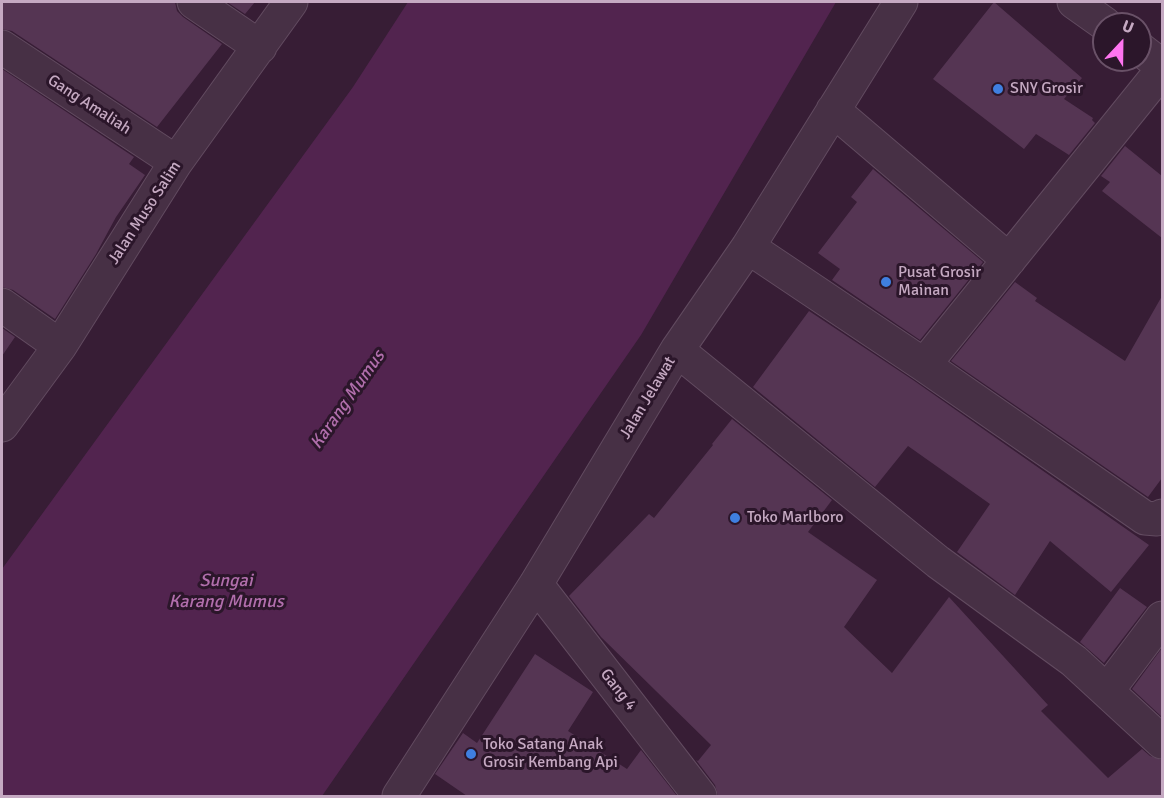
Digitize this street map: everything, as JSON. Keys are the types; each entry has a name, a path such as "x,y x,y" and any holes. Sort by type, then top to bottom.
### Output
{"street":[{"path":"194,2 260,47"},
{"name":"Jalan Muso Salim","path":"2,425 60,346 176,162 291,2"},
{"name":"Jalan Jelawat","path":"399,796 536,584 678,350 748,247 901,2"},
{"path":"1074,2 1092,15"},
{"name":"Gang Amaliah","path":"2,47 176,162"},
{"path":"924,365 1162,68"},
{"path":"833,110 1009,260"},
{"path":"748,247 1145,518 1151,520 1162,516"},
{"path":"2,305 60,346"},
{"path":"678,350 938,562 1074,661 1162,742"},
{"name":"Gang 4","path":"536,584 700,796"},
{"path":"1107,691 1162,618"}],"water":[{"name":"Sungai Karang Mumus","path":"408,2 836,2 641,335 322,796 2,796 2,569 353,87"}],"building":[{"path":"2,2 175,2 177,11 183,17 222,44 157,127 12,31 2,29"},
{"path":"227,2 255,2 245,14"},
{"path":"994,2 1082,78 1064,99 1093,118 1095,123 1069,155 1036,134 1024,149 933,79"},
{"path":"2,69 134,157 129,164 145,175 116,217 96,254 55,319 13,290 2,287"},
{"path":"1125,146 1162,176 1162,238 1102,191 1110,182 1101,176"},
{"path":"873,169 983,262 920,340 832,280 840,269 818,253 857,202 851,197"},
{"path":"1015,282 1037,298 1035,301 1125,361 1162,296 1162,478 1148,497 951,361"},
{"path":"809,311 913,380 1149,545 1111,592 1050,541 1015,595 957,552 990,504 908,446 875,487 753,387"},
{"path":"2,328 15,337 2,356"},
{"path":"732,419 832,500 808,532 877,580 844,627 892,673 949,597 1048,705 1041,711 1108,778 1142,749 1150,756 1162,760 1162,796 718,796 715,785 696,760 698,761 711,745 601,637 569,596 649,514 654,518"},
{"path":"1120,588 1147,607 1104,663 1080,642"},
{"path":"1162,648 1162,717 1132,689"},
{"path":"535,654 593,692 568,731 627,769 641,750 677,796 467,796 435,774 463,733 477,743"}],"place":[{"name":"SNY Grosir","path":"998,89"},
{"name":"Pusat Grosir Mainan","path":"886,282"},
{"name":"Toko Marlboro","path":"735,518"},
{"name":"Toko Satang Anak Grosir Kembang Api","path":"471,754"}],"water label":[{"name":"Karang Mumus","path":"348,400"}]}
